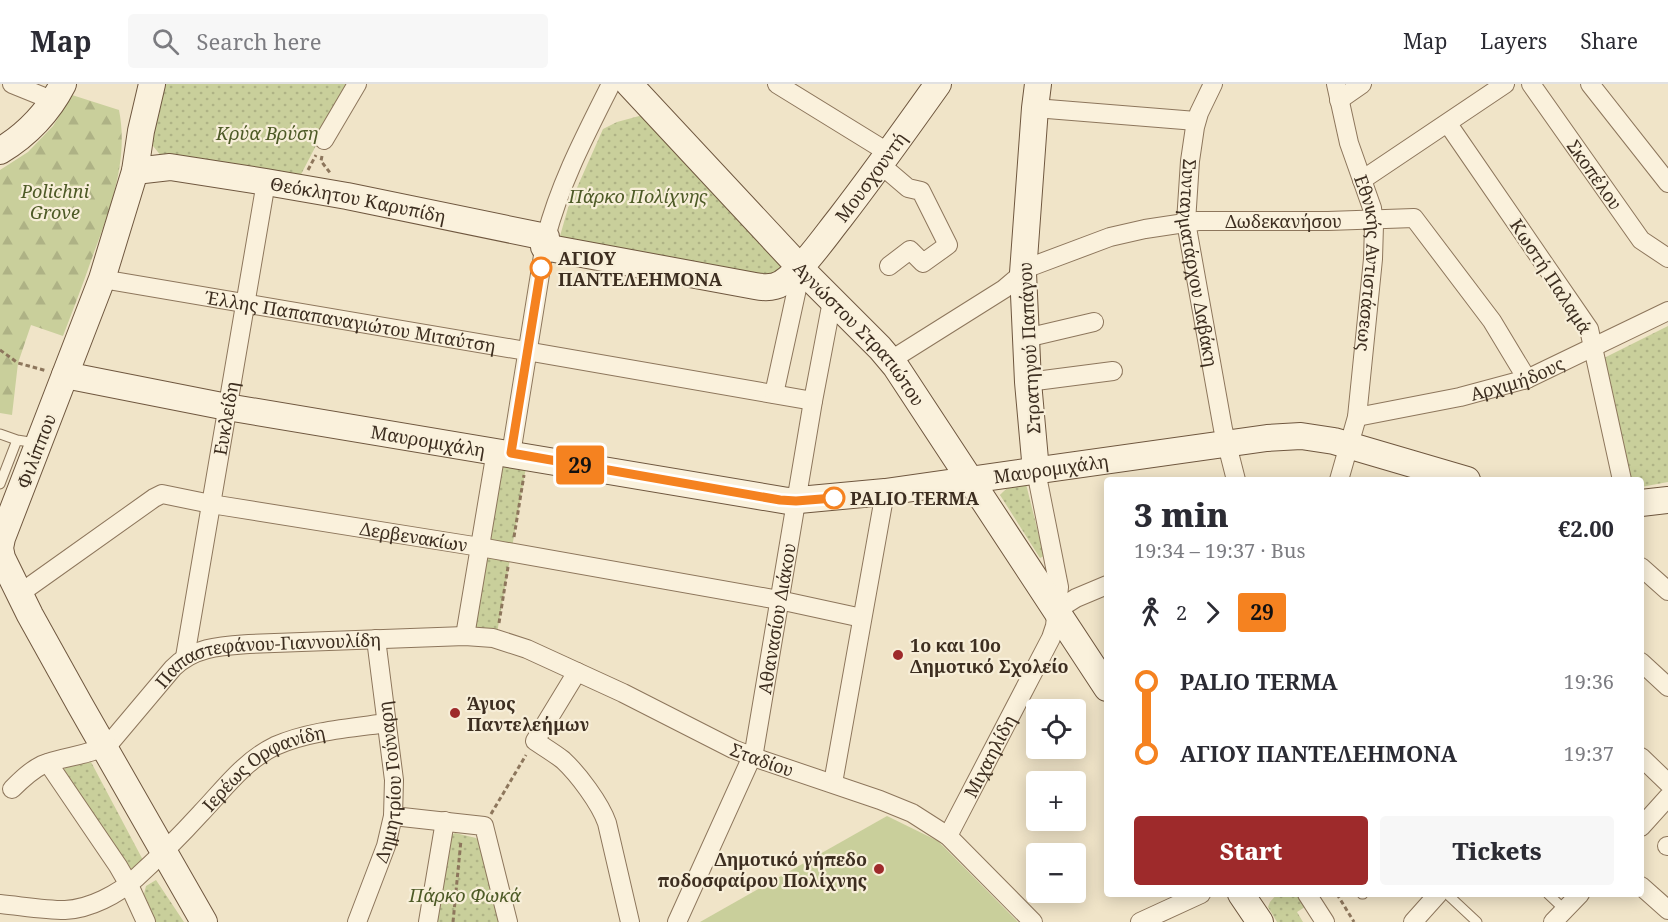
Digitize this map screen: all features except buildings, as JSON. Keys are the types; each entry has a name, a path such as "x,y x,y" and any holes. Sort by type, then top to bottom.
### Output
{"street":[{"path":"0,151 31,129 59,93 12,84"},
{"name":"Φιλίππου","path":"152,84 135,171 102,279 65,375 28,442 1,543 10,601 104,747 204,922"},
{"path":"324,140 357,84"},
{"path":"465,636 480,547 526,351 545,242 564,181 611,84"},
{"name":"Αγνώστου Στρατιώτου","path":"629,84 832,301 891,360 1104,683"},
{"path":"777,84 885,159 908,188 921,191 948,245 923,263 910,250 889,266"},
{"name":"Μουσχουντή","path":"800,267 885,159 939,84"},
{"name":"Συνταγματάρχου Δαβάκη","path":"1213,84 1196,121 1190,161 1186,222 1226,444 1235,477"},
{"path":"1338,92 1362,84"},
{"path":"1362,180 1505,84"},
{"name":"Σκοπέλου","path":"1531,84 1641,240 1668,258"},
{"path":"1590,84 1668,183"},
{"name":"Εθνικής Αντιστάσεως","path":"1338,92 1349,143 1374,219 1373,259 1357,417 1340,477"},
{"path":"1036,96 1196,121"},
{"name":"Στρατηγού Παπάγου","path":"1036,96 1023,273 1028,382 1036,471 1059,587 1057,610"},
{"name":"Κωστή Παλαμά","path":"1448,124 1586,323 1594,347 1622,477"},
{"path":"141,131 170,167"},
{"name":"Θεόκλητου Καρυπίδη","path":"135,171 170,167 347,196 545,242 761,287 784,282 800,267"},
{"name":"Ευκλείδη","path":"185,657 266,182"},
{"name":"Δωδεκανήσου","path":"891,360 1004,289 1035,264 1094,242 1145,229 1198,221 1328,221 1414,218 1492,321 1527,379"},
{"path":"774,394 800,267"},
{"name":"Έλλης Παπαπαναγιώτου Μιταύτση","path":"102,279 813,401"},
{"name":"Αθανασίου Διάκου","path":"677,922 753,757 832,301"},
{"name":"Αρχιμήδους","path":"1357,417 1460,397 1527,379 1668,311"},
{"path":"1026,338 1094,322"},
{"path":"1028,382 1113,371"},
{"name":"Μαυρομιχάλη","path":"65,375 227,407 748,495 796,501 885,492 1294,436 1349,445 1457,477"},
{"path":"833,783 885,492"},
{"name":"Δερβενακίων","path":"10,601 154,498 162,495 480,547 779,600 862,618"},
{"path":"1644,503 1668,500"},
{"path":"1644,570 1668,591"},
{"path":"1057,610 1076,598 1104,586"},
{"name":"Μιχαηλίδη","path":"948,836 1051,638 1057,610"},
{"name":"Παπαστεφάνου-Γιαννουλίδη","path":"104,747 116,738 173,668 185,657 201,651 226,646 465,636"},
{"name":"Σταδίου","path":"465,636 500,640 535,652 726,746 904,810 935,826 948,836 1033,922"},
{"name":"Δημητρίου Γούναρη","path":"357,922 386,846 393,816 394,780 376,639"},
{"path":"1644,665 1668,687"},
{"path":"578,672 535,741 572,769 602,811 607,823 630,922"},
{"name":"Ιερέως Ορφανίδη","path":"0,904 53,909 78,908 102,900 129,885 164,853 240,770 258,756 276,746 299,738 387,723"},
{"path":"12,789 36,768 104,747"},
{"path":"1644,760 1668,783"},
{"path":"48,763 118,866 146,922"},
{"path":"1644,824 1668,797"},
{"path":"393,816 484,826 508,922"},
{"path":"428,922 445,821"},
{"path":"1644,889 1668,909"},
{"path":"1140,922 1194,897"},
{"path":"1248,897 1260,922"},
{"path":"1309,897 1325,922"},
{"path":"1413,922 1435,897"},
{"path":"1559,916 1577,897"}],"lane":[{"path":"0,434 28,442 0,484"},
{"path":"1450,897 1477,922"},
{"path":"1550,897 1559,916"}],"path":[{"path":"299,188 324,140"},
{"path":"324,140 321,161 347,196"},
{"path":"0,350 18,363 65,375"},
{"path":"484,826 535,741"},
{"path":"453,922 461,841"},
{"path":"1339,897 1354,922"}],"green space":[{"name":"Κρύα Βρύση","path":"152,84 351,84 296,184 170,167 141,131"},
{"name":"Polichni Grove","path":"72,95 119,110 122,148 116,185 105,222 63,336 31,325 18,363 12,415 0,413 0,170 28,152 53,126"},
{"name":"Πάρκο Πολίχνης","path":"643,115 786,269 765,281 558,243 568,208 603,129 617,122"},
{"path":"1668,326 1668,482 1644,486 1644,477 1628,477 1602,359"},
{"path":"496,451 528,456 496,639 465,636"},
{"path":"1026,484 1044,556 1040,558 1000,495 1011,486"},
{"path":"91,762 144,862 132,870 64,770"},
{"name":"Δημοτικό γήπεδο ποδοσφαίρου Πολίχνης","path":"887,816 938,841 1018,922 700,922"},
{"name":"Πάρκο Φωκά","path":"455,833 476,838 479,841 499,922 433,922 450,836"},
{"path":"156,880 184,922 156,922 144,894 146,886"},
{"path":"1274,897 1301,897 1308,905 1297,912 1303,922 1277,922 1268,907"}],"bus line":[{"name":"29","path":"541,268 511,453 780,500 834,498"}],"place":[{"name":"ΑΓΙΟΥ ΠΑΝΤΕΛΕΗΜΟΝΑ","path":"541,268"},
{"name":"PALIO TERMA","path":"834,498"},
{"name":"1ο και 10ο Δημοτικό Σχολείο","path":"898,655"},
{"name":"Άγιος Παντελεήμων","path":"455,713"},
{"name":"Δημοτικό γήπεδο ποδοσφαίρου Πολίχνης","path":"879,869"}]}
